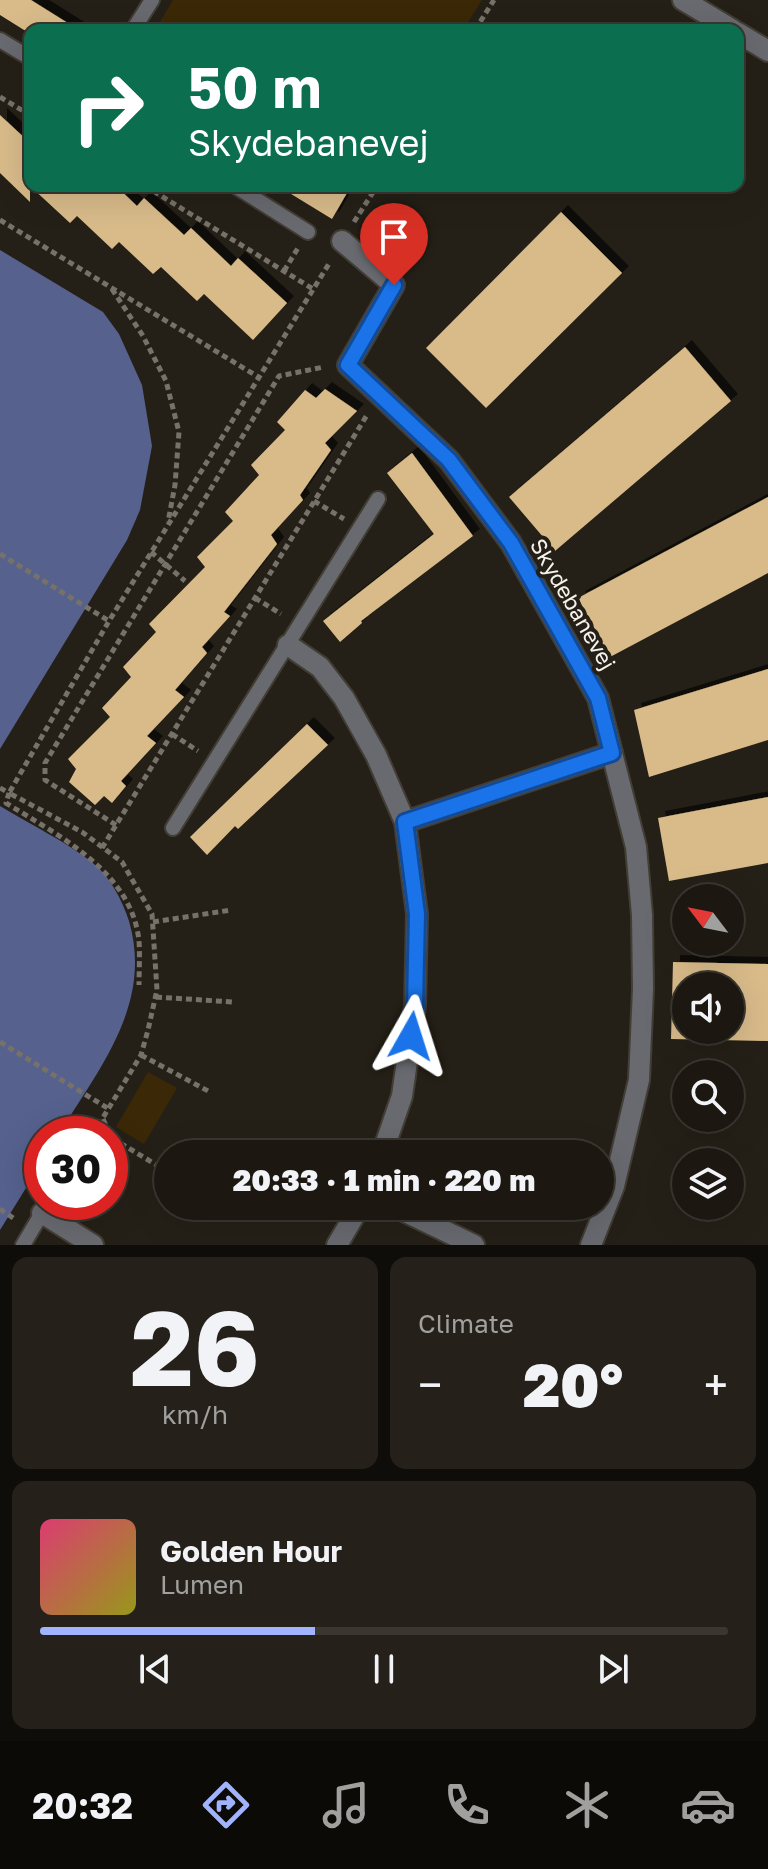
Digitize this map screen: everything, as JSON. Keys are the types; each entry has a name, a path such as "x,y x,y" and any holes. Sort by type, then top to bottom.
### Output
{"street":[{"path":"683,0 723,24"},
{"path":"744,37 768,51"},
{"path":"342,241 394,285 348,365"},
{"name":"Skydebanevej","path":"348,365 449,460 511,543 598,698 636,847 642,915 643,989 639,1080 614,1186 591,1245"},
{"path":"288,645 320,667 344,698 376,755 405,822 417,914 415,1006 402,1096 387,1140"},
{"path":"405,822 612,753"},
{"path":"53,1220 93,1245"},
{"path":"337,1245 352,1220"},
{"path":"422,1220 474,1245"}],"lane":[{"path":"137,24 152,0"},
{"path":"0,40 24,54"},
{"path":"245,192 308,232"},
{"path":"173,828 378,499"},
{"path":"23,1245 38,1220"}],"path":[{"path":"479,24 494,0"},
{"path":"0,97 24,111"},
{"path":"155,192 313,289"},
{"path":"139,985 139,939 126,901 100,865 6,803 109,621 373,192"},
{"path":"0,220 260,378"},
{"path":"109,285 143,336 166,381 179,432 175,485 167,527"},
{"path":"116,825 45,780 45,763 279,376 348,365"},
{"path":"102,848 379,395"},
{"path":"314,501 360,530"},
{"path":"151,552 185,581"},
{"path":"0,554 109,621"},
{"path":"255,598 300,626"},
{"path":"0,788 82,832 122,862 152,914 156,997 141,1055 105,1116"},
{"path":"153,922 231,910"},
{"path":"156,997 233,1002"},
{"path":"0,1042 109,1109"},
{"path":"141,1055 210,1092"},
{"path":"128,1147 154,1163"}],"shaded area":[{"path":"173,0 482,0 467,24 159,24"},
{"path":"148,1072 177,1088 144,1144 128,1134 128,1116 122,1116"}],"water":[{"path":"0,250 103,312 119,334 142,385 152,446 140,510 127,540 0,749"},
{"path":"0,806 84,856 100,870 123,905 135,951 134,980 118,1034 70,1116 24,1116 24,1191 0,1230"}],"building":[{"path":"0,0 31,0 69,24 24,24 24,30 0,15"},
{"path":"0,115 24,137 24,192 30,192 30,202 0,173"},
{"path":"36,192 122,192 137,206 144,198 184,235 191,228 231,266 238,258 287,303 253,340 204,294 197,301 161,267 153,274 119,242 112,249 77,216 70,223"},
{"path":"288,192 348,192 332,219"},
{"path":"561,212 622,273 486,408 426,348"},
{"path":"685,347 731,401 555,551 509,497"},
{"path":"325,389 357,411 325,443 331,450 300,495 303,500 271,535 277,544 224,612 230,616 202,647 207,653 175,690 184,697 147,736 156,743 121,781 126,786 112,803 104,796 95,805 69,782 76,769 68,759 110,717 102,708 131,677 123,667 156,632 149,624 205,567 197,557 233,521 225,512 259,475 251,465 285,430 277,422 305,390 316,398"},
{"path":"412,453 473,536 361,621 340,642 323,621 434,534 387,473"},
{"path":"768,497 768,573 610,657 578,598"},
{"path":"768,669 768,740 649,777 634,710"},
{"path":"307,724 328,745 238,829 235,826 207,855 190,837"},
{"path":"768,797 768,863 669,881 658,818"},
{"path":"673,962 768,964 768,1041 744,1041 744,972 673,972"}],"route":[{"path":"394,285 348,365 449,460 511,543 598,698 612,753 405,822 417,914 415,1006 411,1036"}]}
